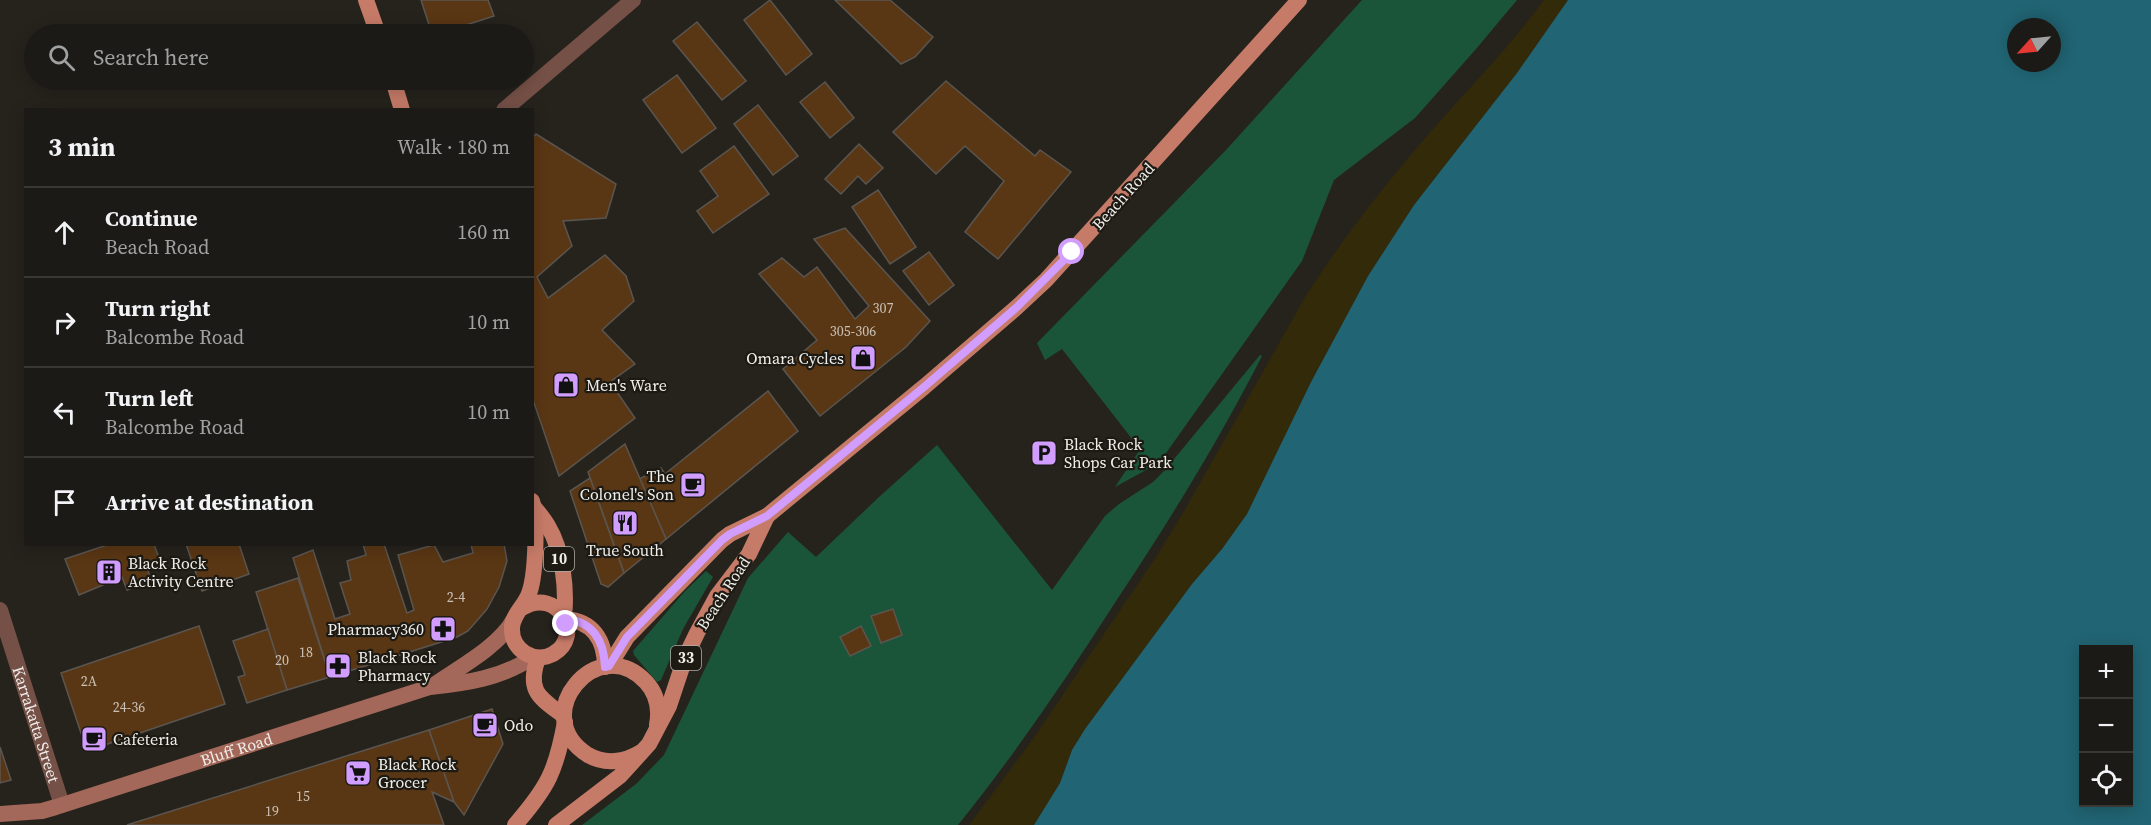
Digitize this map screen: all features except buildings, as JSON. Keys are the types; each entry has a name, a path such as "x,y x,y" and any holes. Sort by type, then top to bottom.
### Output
{"main road":[{"path":"366,0 374,24"},
{"name":"Beach Road","path":"607,667 627,637 722,540 767,516 924,387 1046,280 1299,0"},
{"path":"396,90 401,108"},
{"name":"10","path":"534,505 548,524 554,539 564,585 566,603 564,618 567,633 562,646 552,655 536,657"},
{"name":"Beach Road","path":"556,825 620,776 649,742 669,706 685,658 697,633 717,596 749,554 767,516"},
{"name":"10","path":"518,614 528,595 533,578 533,546"},
{"path":"515,825 551,776 560,752 565,718 569,693 577,681 594,670 607,667 632,671 644,679 652,690 659,717 649,742 636,755 606,761 594,758 574,743 568,732 565,718 542,700 537,693 533,675 536,657 524,653 516,644 512,633 518,614 535,602 546,603 559,610 564,618 584,623 597,635 604,649 607,667"},
{"name":"Bluff Road","path":"430,687 481,653 507,632 518,614"},
{"name":"Bluff Road","path":"16,825 42,811 430,687 483,679 536,657"},
{"name":"Bluff Road","path":"0,814 42,811"}],"street":[{"path":"534,84 633,0"},
{"path":"506,108 527,90"},
{"name":"Karrakatta Street","path":"0,610 62,805"}],"green space":[{"path":"1362,0 1517,0 1415,118 1334,180 1302,261 1159,463 1115,487 1139,451 1062,349 1045,360 1037,343 1226,150"},
{"path":"1260,355 1262,356 1229,418 1156,539 1041,714 958,825 582,825 636,784 664,755 748,578 788,532 816,557 937,445 1052,590 1105,516 1153,482 1165,470"},
{"path":"706,571 713,577 683,629 661,680 657,682 633,651 685,591"}],"sand":[{"path":"1544,0 1568,0 1517,73 1414,205 1368,276 1311,382 1247,514 1222,549 1192,584 1085,729 1072,750 1060,783 1034,825 969,825 1033,739 1156,557 1307,294 1331,259 1395,174 1512,41"}],"water":[{"path":"1568,0 2151,0 2151,825 1034,825 1060,783 1072,750 1085,729 1192,584 1222,549 1247,514 1311,382 1368,276 1414,205 1517,73"}],"place":[{"name":"Omara Cycles","path":"863,358"},
{"name":"Men's Ware","path":"566,385"},
{"name":"Black Rock Shops Car Park","path":"1044,453"},
{"name":"The Colonel's Son","path":"693,485"},
{"name":"True South","path":"625,523"},
{"name":"Black Rock Activity Centre","path":"109,572"},
{"name":"Pharmacy360","path":"443,629"},
{"name":"Black Rock Pharmacy","path":"338,666"},
{"name":"Odo","path":"485,725"},
{"name":"Cafeteria","path":"94,739"},
{"name":"Black Rock Grocer","path":"358,773"}],"route":[{"path":"566,624 565,619 576,620 591,628 600,639 605,654 605,667 609,666 627,637 722,540 767,516 924,387 1017,307 1072,252"}]}
